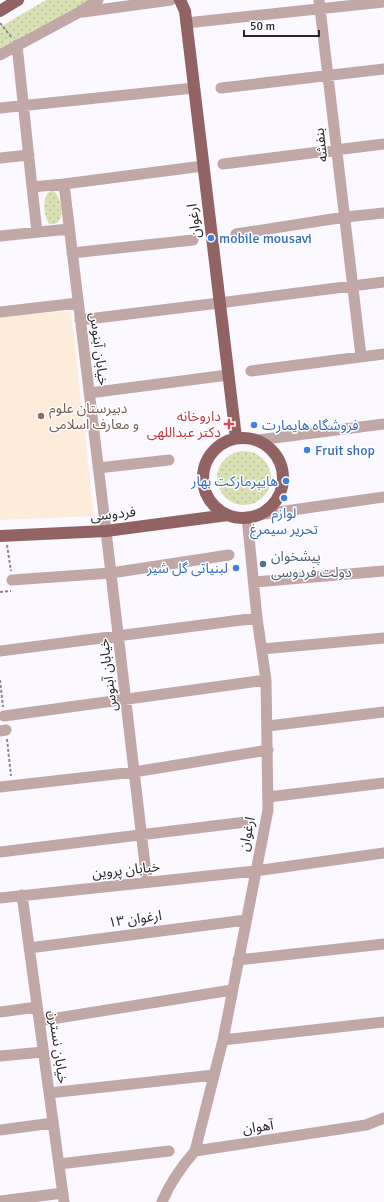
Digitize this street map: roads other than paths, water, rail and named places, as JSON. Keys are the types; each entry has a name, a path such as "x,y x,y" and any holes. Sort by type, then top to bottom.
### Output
{"main road":[{"path":"0,11 18,0"},
{"name":"ارغوان","path":"184,8 236,438"},
{"path":"236,438 258,440 269,446 277,455 282,466 284,478 282,490 276,501 268,509 252,516 238,517 228,514 218,509 211,501 206,490 204,480 205,468 209,458 225,442 236,438"},
{"name":"فردوسی","path":"3,536 106,532 228,514"}],"street":[{"path":"0,56 17,45 78,13 98,0"},
{"path":"78,13 171,0"},
{"path":"184,8 384,2"},
{"name":"بنفشه","path":"320,5 361,356"},
{"path":"17,45 37,232"},
{"path":"221,88 384,69"},
{"path":"0,108 194,88"},
{"path":"223,164 384,144"},
{"path":"0,158 29,155"},
{"path":"32,188 203,166"},
{"name":"خیابان آبنوس","path":"64,184 147,882"},
{"path":"236,234 384,213"},
{"path":"0,236 69,229"},
{"path":"72,253 193,240"},
{"path":"80,320 384,282"},
{"path":"0,312 78,303"},
{"path":"251,371 384,354"},
{"path":"89,393 228,375"},
{"path":"258,440 384,424"},
{"path":"98,468 169,460"},
{"path":"252,516 384,497"},
{"name":"ارغوان","path":"195,1152 223,1040 268,810 268,726 266,680 257,618 252,516"},
{"path":"12,580 111,573 229,555"},
{"path":"255,582 384,570"},
{"path":"0,651 257,618"},
{"path":"262,649 384,638"},
{"path":"4,716 266,680"},
{"path":"268,726 384,712"},
{"path":"0,787 134,772 268,750"},
{"path":"268,797 384,782"},
{"path":"0,852 246,822"},
{"name":"خیابان پروین","path":"0,898 255,871 384,853"},
{"name":"خیابان نسترن","path":"22,895 64,1197"},
{"name":"ارغوان ۱۳","path":"29,948 246,920"},
{"path":"238,960 384,944"},
{"path":"39,1021 232,990"},
{"path":"0,1012 37,1007"},
{"path":"223,1040 384,1022"},
{"path":"0,1056 44,1052"},
{"path":"49,1093 214,1075"},
{"name":"آهوان","path":"195,1152 366,1125 384,1118"},
{"path":"0,1130 53,1123"},
{"path":"59,1164 169,1152"},
{"path":"162,1202 169,1186 180,1168 195,1152"},
{"path":"0,1202 64,1197"}],"place":[{"name":"mobile mousavi","path":"211,238"},
{"name":"دبیرستان علوم و معارف اسلامی","path":"41,416"},
{"name":"داروخانه دکتر عبداللهی","path":"229,424"},
{"name":"فروشگاه هایمارت","path":"254,425"},
{"name":"Fruit shop","path":"307,450"},
{"name":"هایپرمارکت بهار","path":"286,481"},
{"name":"لوازم تحریر سیمرغ","path":"284,498"},
{"name":"پیشخوان دولت فردوسی","path":"263,564"},
{"name":"لبنیاتی گل شیر","path":"236,568"}]}
